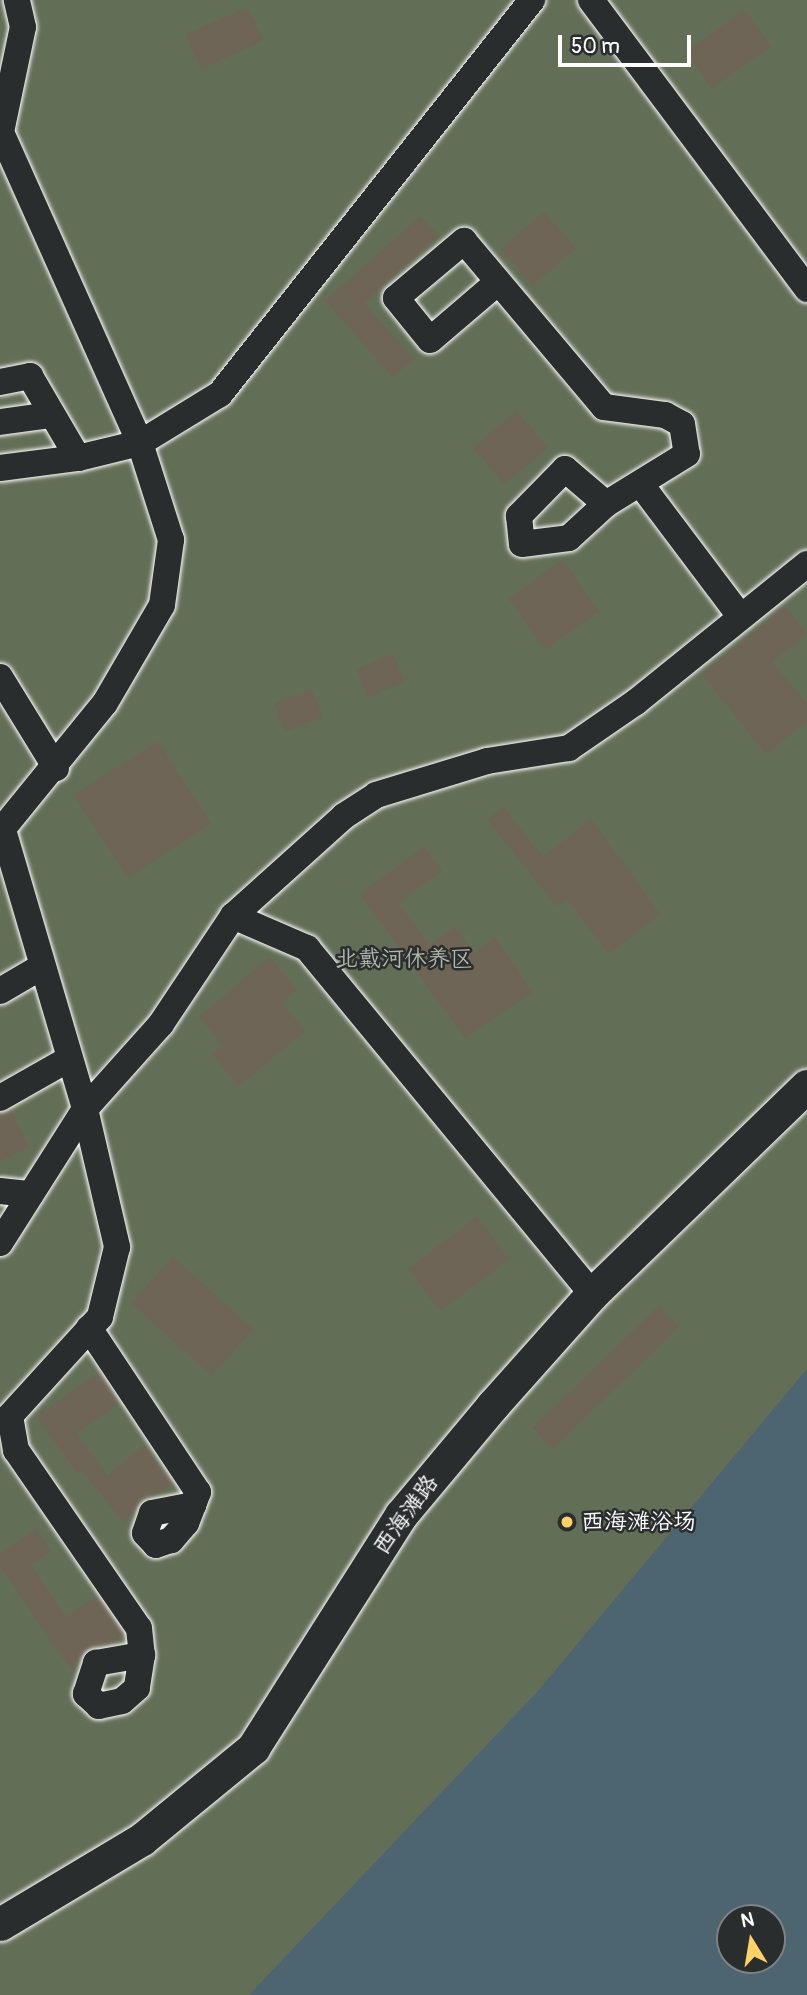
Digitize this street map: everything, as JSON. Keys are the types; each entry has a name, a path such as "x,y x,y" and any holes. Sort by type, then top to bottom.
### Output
{"main road":[{"name":"西海滩路","path":"0,1924 142,1839 253,1748 401,1515 592,1294 807,1086"}],"street":[{"path":"17,0 23,27 1,132 7,160 140,443 171,540 163,605 105,702 56,768 1,831 67,1060 85,1109 117,1247 100,1317 10,1416 16,1450 139,1628 142,1655"},
{"path":"0,468 78,458 140,443 220,394 532,0"},
{"path":"591,0 807,289"},
{"path":"498,282 604,407 665,415 682,424 687,454 642,486 606,504"},
{"path":"0,382 30,376 50,415 78,458"},
{"path":"0,422 50,415"},
{"path":"642,486 740,617"},
{"path":"0,1243 85,1109 161,1024 233,916 344,816 376,795 487,761 569,748 636,702 807,564"},
{"path":"0,677 10,722 56,768"},
{"path":"233,916 307,948 592,1294"},
{"path":"0,991 41,967"},
{"path":"0,1098 67,1060"},
{"path":"0,1191 31,1194"},
{"path":"89,1328 198,1492 193,1505"}],"green space":[{"name":"北戴河休养区","path":"0,0 807,0 807,1995 0,1995"}],"water":[{"path":"807,1369 807,1995 249,1995 538,1691"}],"building":[{"path":"248,7 263,41 201,68 186,35"},
{"path":"745,10 771,47 712,88 686,51"},
{"path":"544,212 575,248 532,286 501,249"},
{"path":"421,216 439,236 364,303 414,359 393,377 325,301"},
{"path":"517,411 548,448 504,484 473,448"},
{"path":"562,560 599,611 546,650 509,599"},
{"path":"785,606 807,634 772,662 807,704 807,721 766,754 702,674"},
{"path":"393,654 405,682 368,697 356,670"},
{"path":"312,689 323,717 285,731 275,703"},
{"path":"158,741 211,823 128,878 74,795"},
{"path":"503,807 543,857 591,819 660,914 609,954 567,899 557,906 487,820"},
{"path":"424,847 442,871 398,903 430,945 455,927 474,953 496,938 533,992 465,1038 360,894"},
{"path":"270,957 297,990 282,1003 305,1031 239,1086 211,1053 224,1046 199,1017"},
{"path":"11,1110 29,1147 0,1161 0,1114"},
{"path":"477,1217 509,1259 440,1311 408,1269"},
{"path":"173,1257 253,1329 212,1375 132,1303"},
{"path":"659,1306 679,1327 553,1449 532,1428"},
{"path":"100,1372 120,1403 77,1433 107,1476 144,1446 174,1484 142,1501 124,1523 82,1470 77,1474 37,1416"},
{"path":"36,1529 51,1552 31,1565 66,1617 98,1596 124,1634 112,1644 86,1651 72,1671 0,1566 0,1553"}],"place":[{"name":"西海滩浴场","path":"567,1522"}]}
